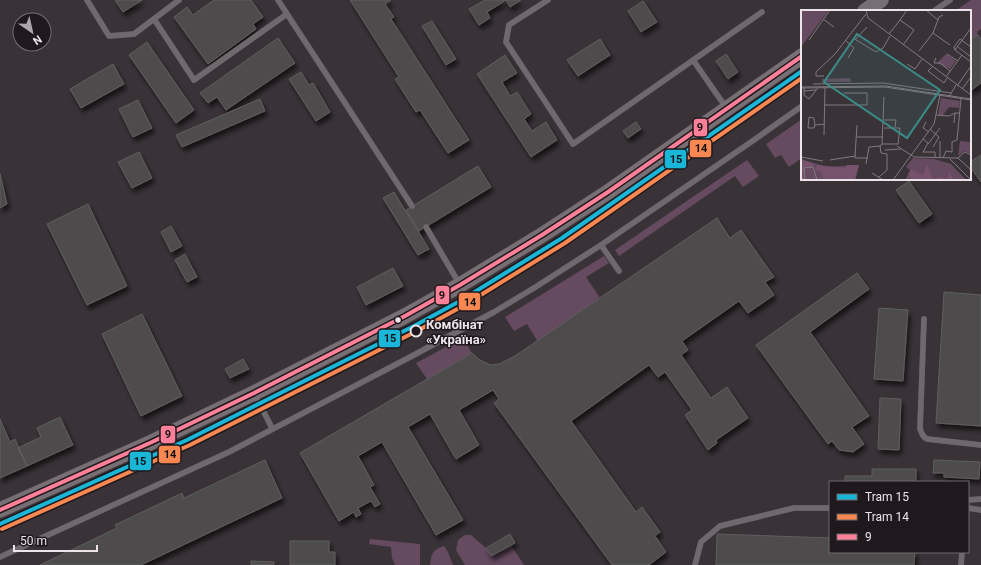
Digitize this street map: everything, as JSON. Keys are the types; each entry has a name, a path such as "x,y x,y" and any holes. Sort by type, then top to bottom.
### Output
{"main road":[{"path":"866,10 881,0"},
{"path":"0,510 152,442 254,393 405,316 460,286 608,192 801,57"}],"lane":[{"path":"87,0 109,36 134,34 179,0"},
{"path":"278,0 412,206"},
{"path":"548,0 510,24 506,42 573,144 762,12"},
{"path":"935,10 950,0"},
{"path":"154,19 194,80 287,14"},
{"path":"693,60 727,109"},
{"path":"0,557 229,452 494,312 601,245 801,107"},
{"path":"426,227 460,286"},
{"path":"601,245 619,271"},
{"path":"924,319 920,429 922,434 927,439 981,445"},
{"path":"254,393 272,428"},
{"path":"969,500 981,500"},
{"path":"695,565 702,542 720,526 794,508 829,508"},
{"path":"969,508 981,510"},
{"path":"961,565 962,553"}],"shaded area":[{"path":"971,0 981,0 981,29 977,32 978,35 971,39 971,10 956,10"},
{"path":"801,120 801,159 789,167 781,155 775,158 766,144"},
{"path":"747,160 759,176 743,187 735,176 619,256 615,250"},
{"path":"604,256 609,263 586,277 600,298 538,342 527,324 514,331 505,317"},
{"path":"463,338 472,353 427,379 416,363"},
{"path":"465,535 471,535 486,548 491,556 511,545 524,565 465,565 456,550 458,540"},
{"path":"370,539 420,544 420,565 395,565 392,558 391,547 369,544"},
{"path":"444,546 453,565 430,565 433,552"}],"building":[{"path":"115,0 142,0 123,12"},
{"path":"214,0 251,0 263,17 253,24 256,29 208,64 174,17 187,7 193,15"},
{"path":"350,0 391,0 385,4 394,17 391,19 469,140 448,153 420,110 416,112 395,79 399,77"},
{"path":"485,0 506,0 487,12 490,18 479,25 469,9"},
{"path":"506,0 521,0 510,7"},
{"path":"643,1 657,22 641,32 628,11"},
{"path":"432,21 456,59 446,65 422,26"},
{"path":"978,35 981,39 981,83 971,90 971,39"},
{"path":"278,38 295,63 226,110 217,97 208,103 200,93"},
{"path":"600,39 610,55 578,76 567,60"},
{"path":"147,42 194,110 176,123 129,55"},
{"path":"726,54 738,72 728,79 716,61"},
{"path":"505,55 517,73 502,82 510,96 517,92 531,114 524,119 532,131 546,122 557,140 531,157 477,74"},
{"path":"113,64 124,84 81,108 70,89"},
{"path":"301,72 309,85 313,83 330,112 316,121 289,79"},
{"path":"260,99 265,111 182,147 176,135"},
{"path":"138,100 152,128 133,137 119,109"},
{"path":"636,122 641,129 628,138 623,131"},
{"path":"139,152 152,178 132,188 118,162"},
{"path":"981,155 981,182 971,168 971,161"},
{"path":"478,166 491,187 419,231 406,210"},
{"path":"0,174 7,204 0,208"},
{"path":"909,181 932,214 919,223 896,190"},
{"path":"394,192 429,249 418,255 383,198"},
{"path":"88,204 127,286 87,305 47,224"},
{"path":"717,218 730,238 741,230 774,277 765,282 774,295 748,313 739,301 682,341 688,350 681,355 711,398 727,387 748,418 716,440 717,443 708,450 685,415 692,410 665,372 658,377 649,365 571,421 636,512 642,507 660,532 655,536 666,552 649,565 612,565 494,403 499,399 493,390 459,410 479,445 456,459 430,414 408,427 463,520 436,535 382,442 358,456 374,485 370,487 380,504 375,507 371,501 358,508 361,514 356,517 354,512 339,521 300,453 472,353 480,360 491,365 499,364 515,356"},
{"path":"171,226 182,246 171,252 161,232"},
{"path":"185,254 197,277 187,282 175,260"},
{"path":"393,268 403,286 366,305 357,287"},
{"path":"857,273 869,289 810,332 869,416 852,427 864,444 853,452 839,450 832,441 828,444 756,345"},
{"path":"944,292 981,295 981,426 936,423"},
{"path":"879,308 908,310 903,381 874,379"},
{"path":"142,314 182,396 141,416 102,334"},
{"path":"243,359 249,369 230,378 225,369"},
{"path":"880,398 901,399 899,450 878,449"},
{"path":"60,417 73,445 27,466 18,448 41,437 37,428"},
{"path":"0,419 10,442 15,439 27,466 0,478"},
{"path":"265,460 282,498 141,565 40,565 117,528 115,525 182,493 184,498"},
{"path":"934,460 980,462 979,479 944,477 944,473 933,473"},
{"path":"872,469 916,469 916,481 845,481 845,476 872,476"},
{"path":"510,534 515,543 491,556 486,548"},
{"path":"717,534 829,538 829,553 915,553 914,565 716,565"},
{"path":"290,541 329,541 329,552 335,552 335,565 290,565"},
{"path":"251,561 274,562 274,565 251,565"}],"tram line":[{"name":"15","path":"0,524 187,440 414,326 460,301 562,238 801,72"},
{"name":"14","path":"2,529 190,445 417,331 463,306 565,243 801,79"}],"transit line":[{"name":"9","path":"0,510 152,442 254,393 405,316 460,285 542,235 608,192 801,57"}],"place":[{"name":"Комбінат «Україна»","path":"416,331"}]}
